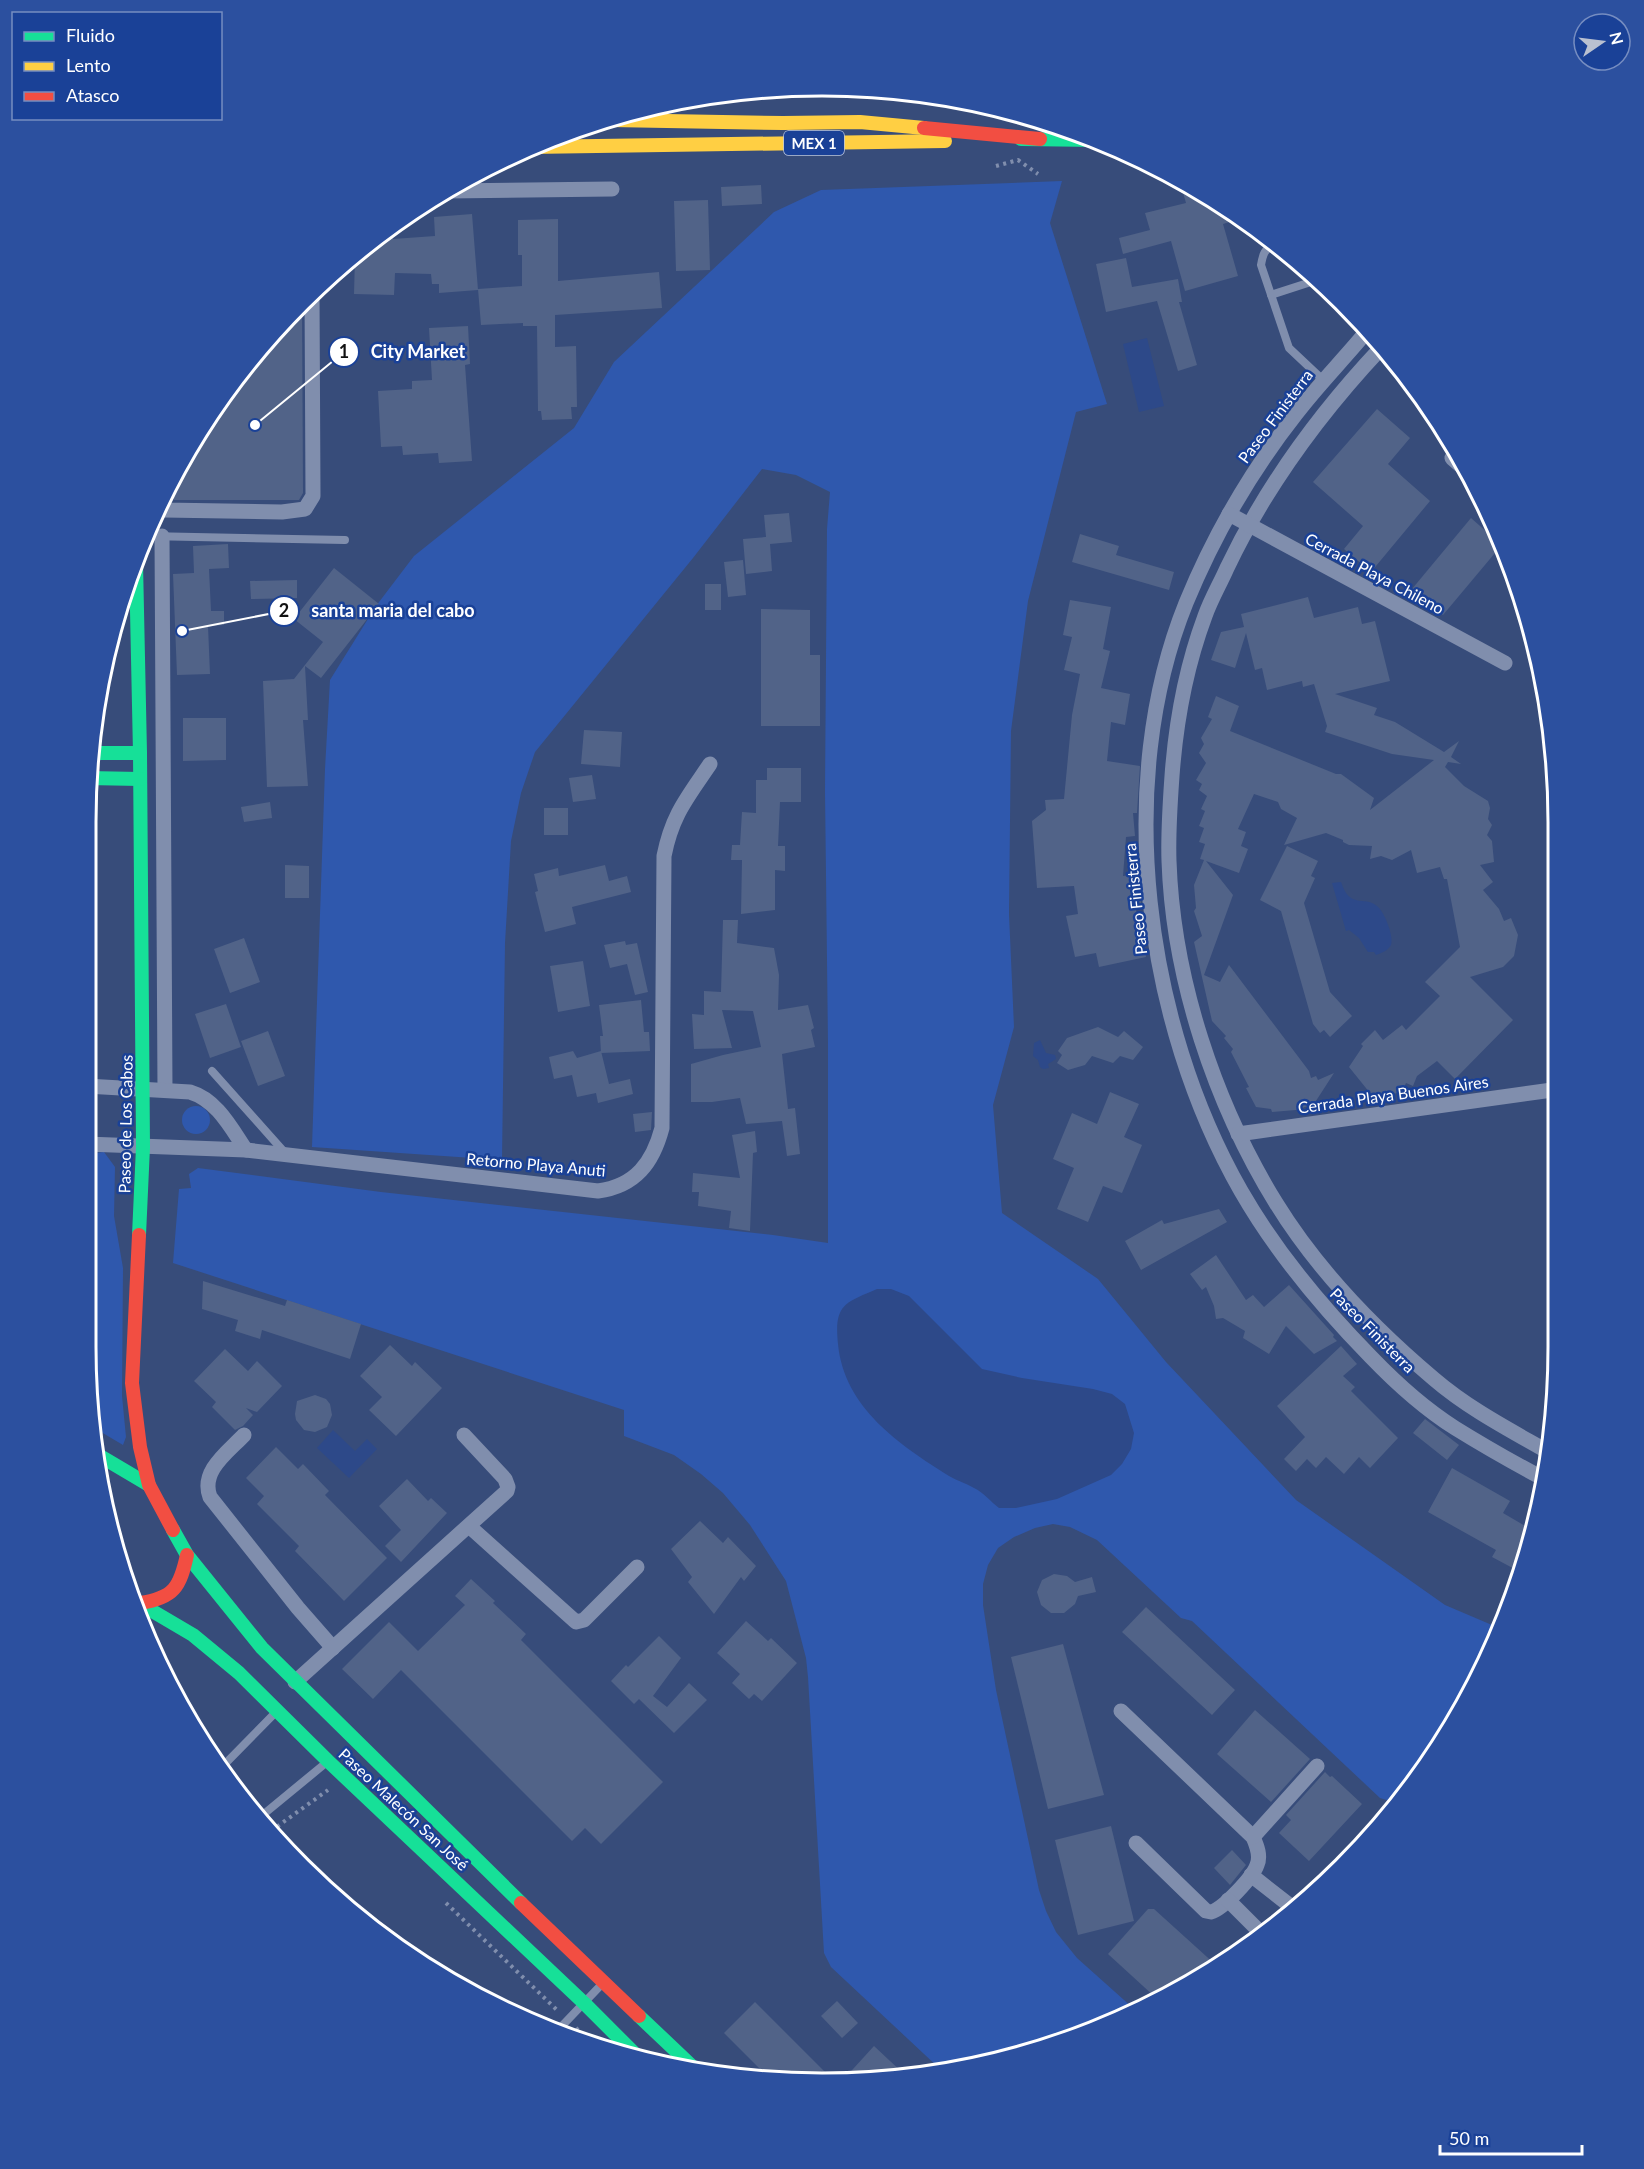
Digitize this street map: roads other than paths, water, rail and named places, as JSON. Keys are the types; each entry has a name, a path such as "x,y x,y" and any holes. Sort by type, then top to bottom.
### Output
{"main road":[{"path":"636,120 860,122 1040,139"},
{"name":"MEX 1","path":"556,147 1068,139"},
{"name":"Paseo de Los Cabos","path":"136,585 143,1147 132,1383 139,1437 149,1485 187,1555 262,1648"},
{"path":"100,753 140,753"},
{"path":"98,778 140,779"},
{"path":"105,1459 149,1485"},
{"path":"143,1603 155,1602 167,1597 177,1588 183,1576 187,1555"},
{"name":"Paseo Malecón San José","path":"144,1606 217,1653 328,1761 555,1956 603,1983 685,2060"},
{"name":"Paseo Malecón San José","path":"262,1648 555,1956 584,2003 620,2044"}],"street":[{"path":"463,191 612,189"},
{"path":"167,510 282,512 304,509 313,496 312,306"},
{"name":"Paseo Finisterra","path":"1362,337 1323,380 1269,450 1229,514 1207,556 1185,607 1158,701 1152,742 1146,855 1154,934 1173,1024 1190,1084 1213,1138 1241,1192 1278,1248 1314,1295 1373,1359 1452,1426 1536,1475"},
{"name":"Paseo Finisterra","path":"1377,354 1312,429 1278,477 1248,525 1206,613 1185,683 1174,749 1168,861 1174,921 1200,1035 1218,1088 1238,1134 1277,1203 1308,1248 1392,1341 1434,1380 1467,1405 1541,1448"},
{"name":"Cerrada Playa Chileno","path":"1229,514 1505,663"},
{"path":"162,536 165,1090"},
{"path":"1185,607 1206,613"},
{"name":"Retorno Playa Anuti","path":"96,1145 246,1150 598,1191 611,1189 636,1175 647,1164 657,1148 662,1128 664,856 669,831 676,814 710,764"},
{"path":"96,1087 165,1090 201,1095 220,1113 246,1150"},
{"name":"Cerrada Playa Buenos Aires","path":"1238,1134 1548,1091"},
{"path":"1452,1426 1467,1405"},
{"path":"244,1435 209,1473 207,1489 210,1497 298,1608 333,1648"},
{"path":"295,1683 470,1527 507,1491 505,1479 464,1435"},
{"path":"470,1527 576,1622 584,1620 637,1567"},
{"path":"1121,1711 1253,1837 1259,1856 1258,1864 1228,1900 1215,1911 1206,1911 1136,1843"},
{"path":"1253,1837 1317,1766"},
{"path":"1251,1875 1288,1904"},
{"path":"1228,1900 1256,1928"}],"lane":[{"path":"1267,249 1263,253 1261,265 1289,348 1323,380"},
{"path":"1271,295 1308,283"},
{"path":"155,536 345,540"},
{"path":"212,1071 288,1155"},
{"path":"227,1762 277,1711"},
{"path":"265,1813 328,1761"},
{"path":"563,2025 603,1983"}],"place":[{"name":"City Market","path":"255,425"},
{"name":"santa maria del cabo","path":"182,631"}]}
